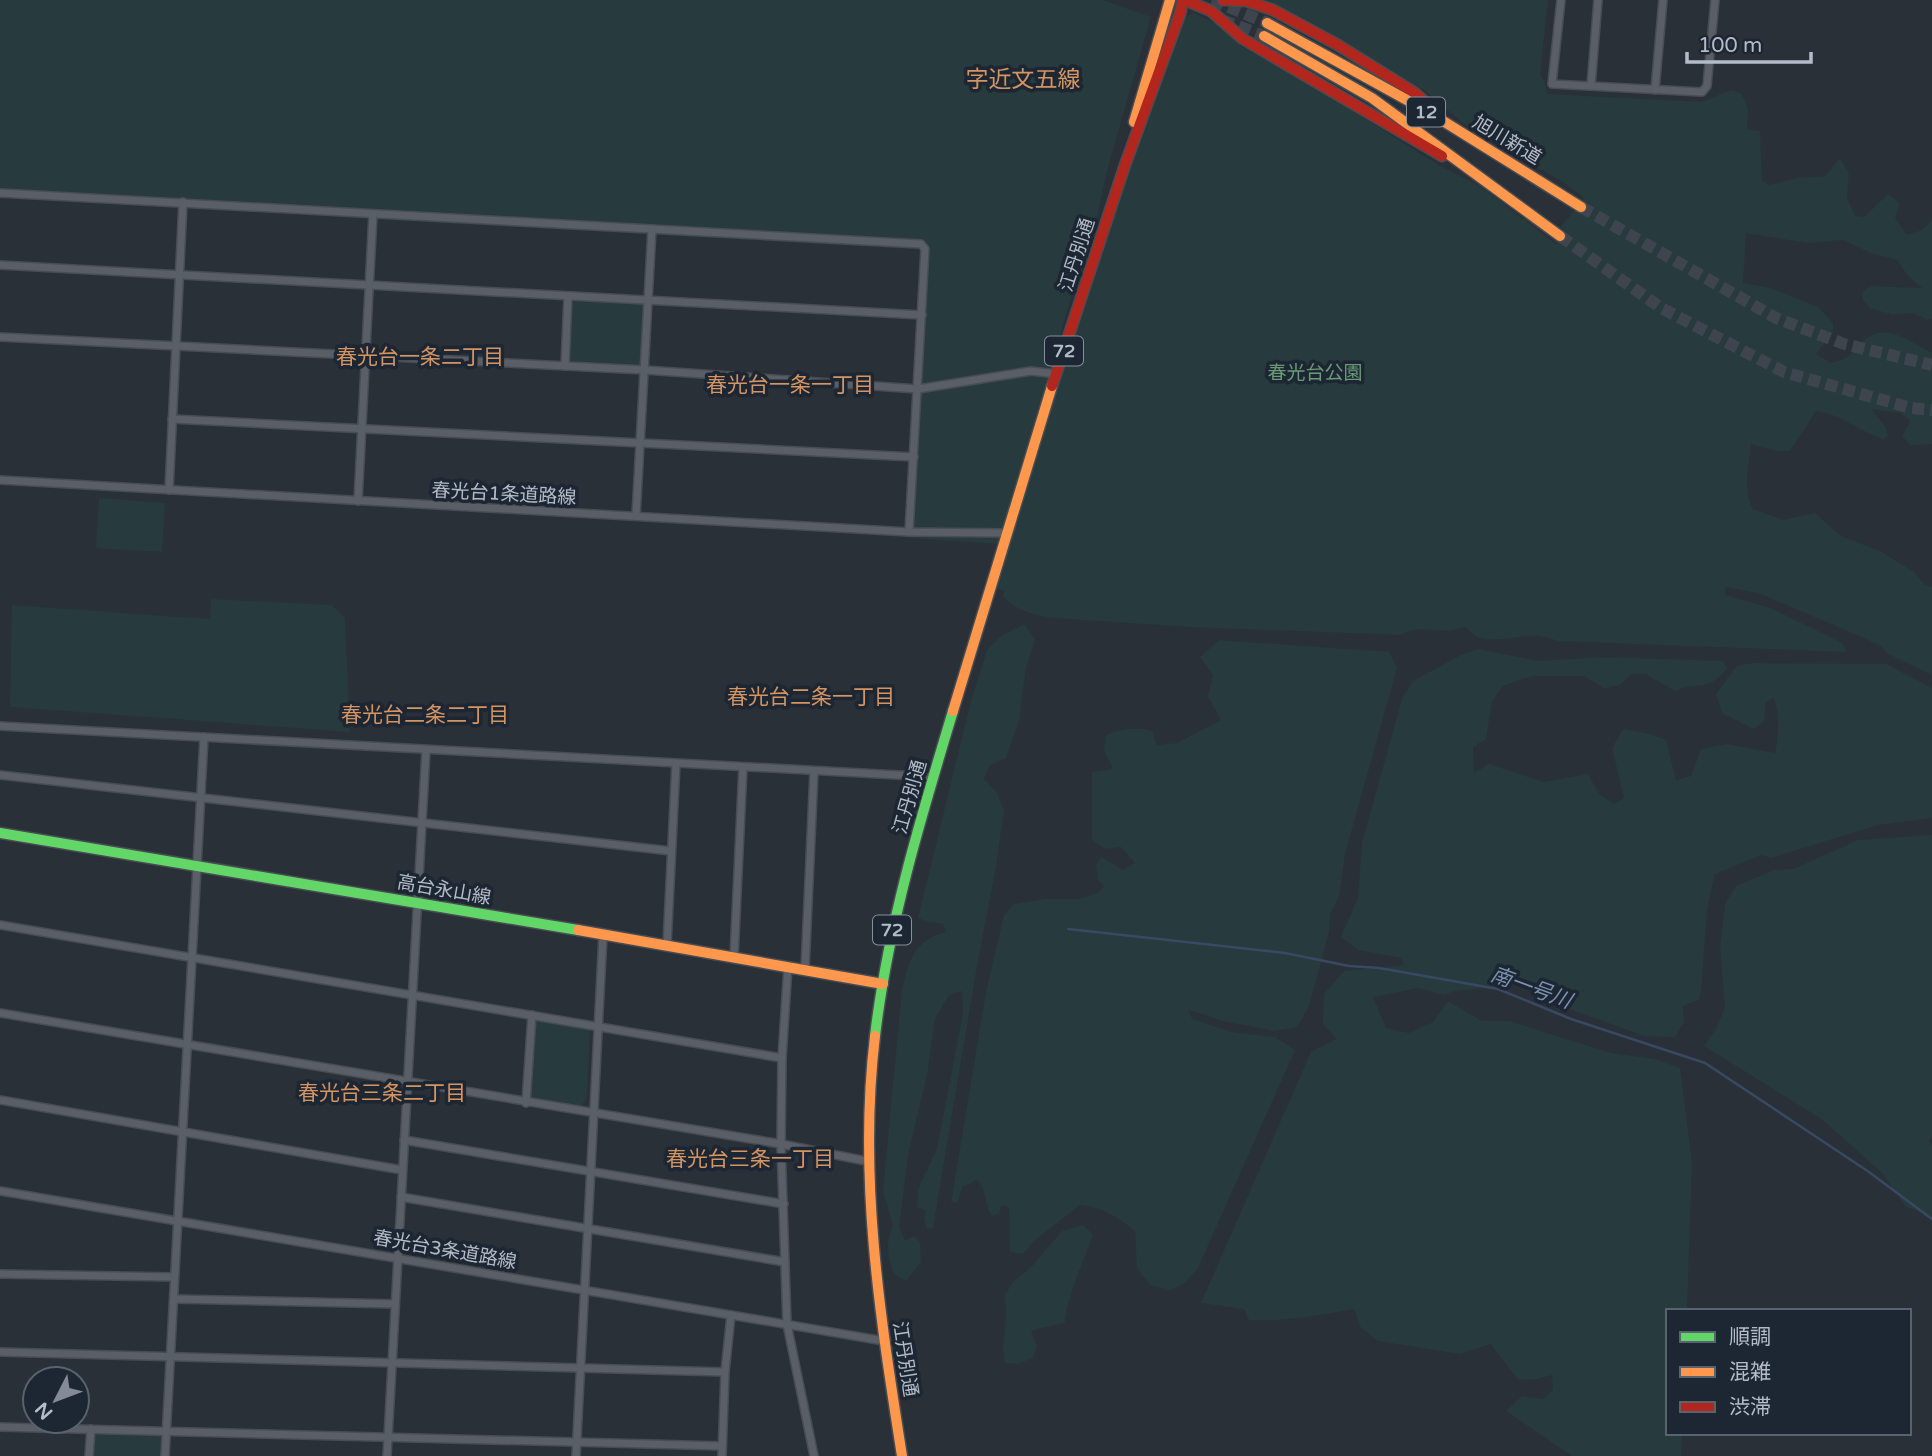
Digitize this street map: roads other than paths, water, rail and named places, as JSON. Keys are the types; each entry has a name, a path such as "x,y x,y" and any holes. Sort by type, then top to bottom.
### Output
{"main road":[{"name":"江丹別通","path":"1123,169 1140,95 1170,0"},
{"name":"江丹別通","path":"902,1456 884,1341 866,1161 871,1068 896,909 1056,374 1123,169 1184,0"},
{"name":"12","path":"1184,0 1211,11 1243,39 1328,87 1400,134 1465,166"},
{"name":"12","path":"1223,0 1247,1 1273,10 1338,45 1415,93 1456,130"},
{"name":"旭川新道","path":"1267,23 1334,58 1581,206"},
{"name":"12","path":"1264,36 1372,98 1560,236"},
{"name":"高台永山線","path":"0,832 883,984"}],"street":[{"path":"1561,0 1552,84 1702,92 1707,86 1715,0"},
{"path":"1591,86 1598,0"},
{"path":"1655,90 1663,0"},
{"path":"0,193 921,244 925,248 909,532"},
{"path":"169,490 183,202"},
{"path":"358,501 373,214"},
{"path":"636,516 652,229"},
{"path":"0,265 922,315"},
{"path":"565,366 568,296"},
{"path":"0,337 645,370 918,389 1031,371 1056,374"},
{"path":"172,419 914,457"},
{"name":"春光台1条道路線","path":"0,480 909,532 1007,533"},
{"path":"0,726 934,777"},
{"path":"165,1456 204,737"},
{"path":"387,1456 425,750"},
{"path":"667,945 676,763"},
{"path":"734,957 743,767"},
{"path":"805,969 814,771"},
{"path":"0,775 201,800 671,851"},
{"path":"0,925 782,1058"},
{"path":"576,1456 603,935"},
{"path":"788,966 782,1058 781,1144 787,1324 814,1456"},
{"path":"0,1013 781,1144 866,1161"},
{"path":"526,1102 532,1016"},
{"path":"0,1100 402,1170"},
{"path":"404,1140 784,1204"},
{"name":"春光台3条道路線","path":"0,1191 884,1341"},
{"path":"401,1197 785,1262"},
{"path":"0,1273 174,1278"},
{"path":"174,1299 396,1304"},
{"path":"722,1456 725,1372 731,1315"},
{"path":"0,1352 725,1372"},
{"path":"0,1427 21,1427"},
{"path":"91,1429 722,1446"},
{"path":"89,1456 90,1435"}],"waterway":[{"name":"南一号川","path":"1068,929 1285,953 1349,966 1379,968 1498,989 1571,1019 1705,1063 1869,1172 1932,1219"}],"tunnel":[{"path":"1212,0 1267,23"},
{"path":"1222,20 1264,36"},
{"path":"1581,207 1776,318 1844,344 1932,365"},
{"path":"1560,236 1661,308 1784,372 1911,408 1932,410"}],"district":[{"name":"字近文五線","path":"1023,80"},
{"name":"春光台一条二丁目","path":"420,357"},
{"name":"春光台一条一丁目","path":"790,385"},
{"name":"春光台二条一丁目","path":"811,697"},
{"name":"春光台二条二丁目","path":"425,715"},
{"name":"春光台三条二丁目","path":"382,1093"},
{"name":"春光台三条一丁目","path":"750,1159"}],"park label":[{"name":"春光台公園","path":"1315,373"}]}
